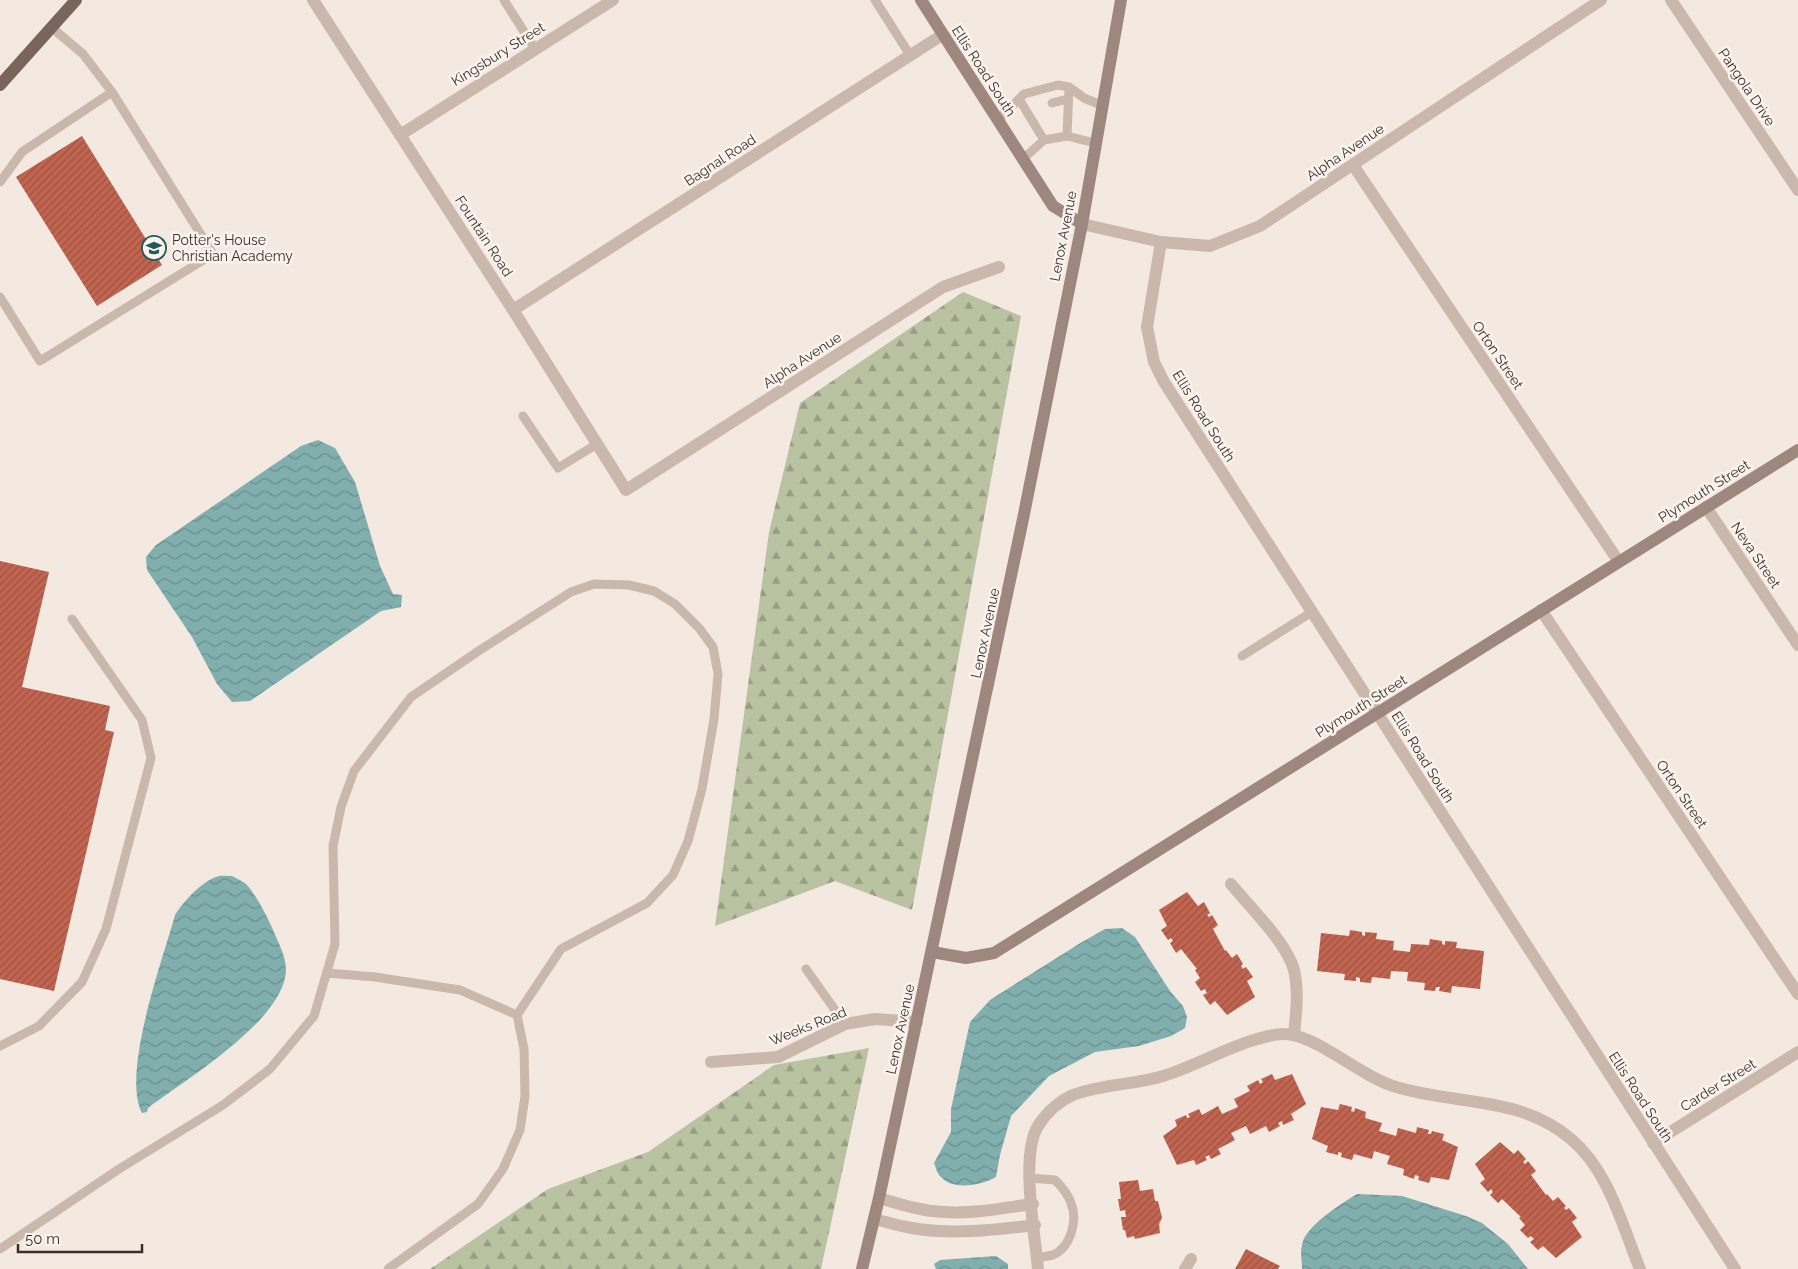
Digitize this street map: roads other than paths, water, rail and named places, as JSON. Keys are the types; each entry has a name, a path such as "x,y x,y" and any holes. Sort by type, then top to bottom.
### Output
{"main road":[{"path":"0,84 76,0"},
{"name":"Ellis Road South","path":"921,0 1053,206 1082,224"},
{"name":"Lenox Avenue","path":"862,1269 879,1198 1020,538 1082,224 1101,105 1121,0"},
{"name":"Plymouth Street","path":"932,952 966,958 994,953 1798,450"}],"street":[{"name":"Fountain Road","path":"313,0 513,310 626,490"},
{"name":"Kingsbury Street","path":"400,135 613,0"},
{"name":"Alpha Avenue","path":"1082,224 1161,242 1210,246 1242,235 1260,226 1601,0"},
{"name":"Pangola Drive","path":"1671,0 1798,190"},
{"name":"Bagnal Road","path":"513,310 942,34"},
{"name":"Orton Street","path":"1353,165 1619,562"},
{"name":"Ellis Road South","path":"1161,242 1147,327 1154,362 1164,382 1735,1269"},
{"name":"Alpha Avenue","path":"626,490 943,287 999,266"},
{"name":"Neva Street","path":"1706,507 1798,645"},
{"name":"Orton Street","path":"1541,610 1798,994"},
{"path":"1230,884 1279,942 1294,970 1296,999 1294,1035"},
{"name":"Weeks Road","path":"711,1062 778,1057 845,1024 875,1018 916,1022"},
{"path":"1037,1264 1030,1178 1030,1150 1037,1127 1051,1109 1072,1096 1095,1089 1160,1077 1247,1043 1282,1034 1294,1035 1312,1042 1362,1072 1392,1086 1428,1095 1513,1107 1544,1121 1572,1140 1592,1164 1609,1191 1640,1269"},
{"name":"Carder Street","path":"1654,1143 1798,1052"},
{"path":"879,1198 919,1209 944,1212 980,1211 1033,1204"},
{"path":"874,1219 910,1228 935,1231 984,1231 1035,1225"}],"lane":[{"path":"504,0 535,49"},
{"path":"875,0 910,55"},
{"path":"0,297 40,361 213,254 112,92 83,54 51,27"},
{"path":"998,120 1024,94 1058,85 1069,86 1084,98 1101,105"},
{"path":"1067,136 1069,86"},
{"path":"0,182 22,152 112,92"},
{"path":"1019,99 1037,119 1044,140"},
{"path":"1052,103 1068,99"},
{"path":"1023,159 1044,140 1067,136 1095,143"},
{"path":"523,416 558,468 597,444"},
{"path":"0,1249 119,1169 223,1105 270,1069 314,1016 335,944 333,846 341,807 354,771 411,697 571,592 594,584 629,585 654,590 675,604 699,628 713,647 718,674 714,719 702,789 688,841 673,875 647,903 561,949 517,1015 524,1049 525,1096 520,1130 503,1169 478,1204 388,1269"},
{"path":"1242,656 1312,612"},
{"path":"0,1046 39,1026 82,982 106,929 151,758 142,720 72,619"},
{"path":"806,969 845,1024"},
{"path":"326,973 375,977 460,990 517,1015"},
{"path":"1030,1178 1055,1180 1065,1191 1072,1204 1074,1222 1068,1242 1054,1254 1037,1264"}],"water":[{"path":"318,440 335,448 355,482 380,566 393,594 402,595 401,607 381,611 250,701 232,702 217,684 192,637 147,570 146,557 156,545 301,446"},
{"path":"218,876 232,876 246,884 253,893 268,919 279,944 285,960 286,970 281,989 269,1009 252,1028 208,1065 148,1108 147,1112 142,1113 137,1095 140,1044 154,986 175,915 198,888"},
{"path":"1122,928 1135,937 1170,991 1183,1006 1187,1017 1185,1028 1171,1036 1139,1046 1095,1052 1049,1076 1011,1116 996,1177 968,1185 953,1184 946,1181 938,1174 934,1163 951,1132 951,1109 970,1022 990,1000 1082,942 1105,929"},
{"path":"1357,1194 1402,1196 1466,1216 1482,1223 1508,1244 1528,1269 1302,1269 1301,1248 1310,1230 1325,1216"},
{"path":"996,1256 1008,1264 1008,1269 936,1269 934,1264 940,1260"}],"place":[{"name":"Potter's House Christian Academy","path":"154,248"}]}
